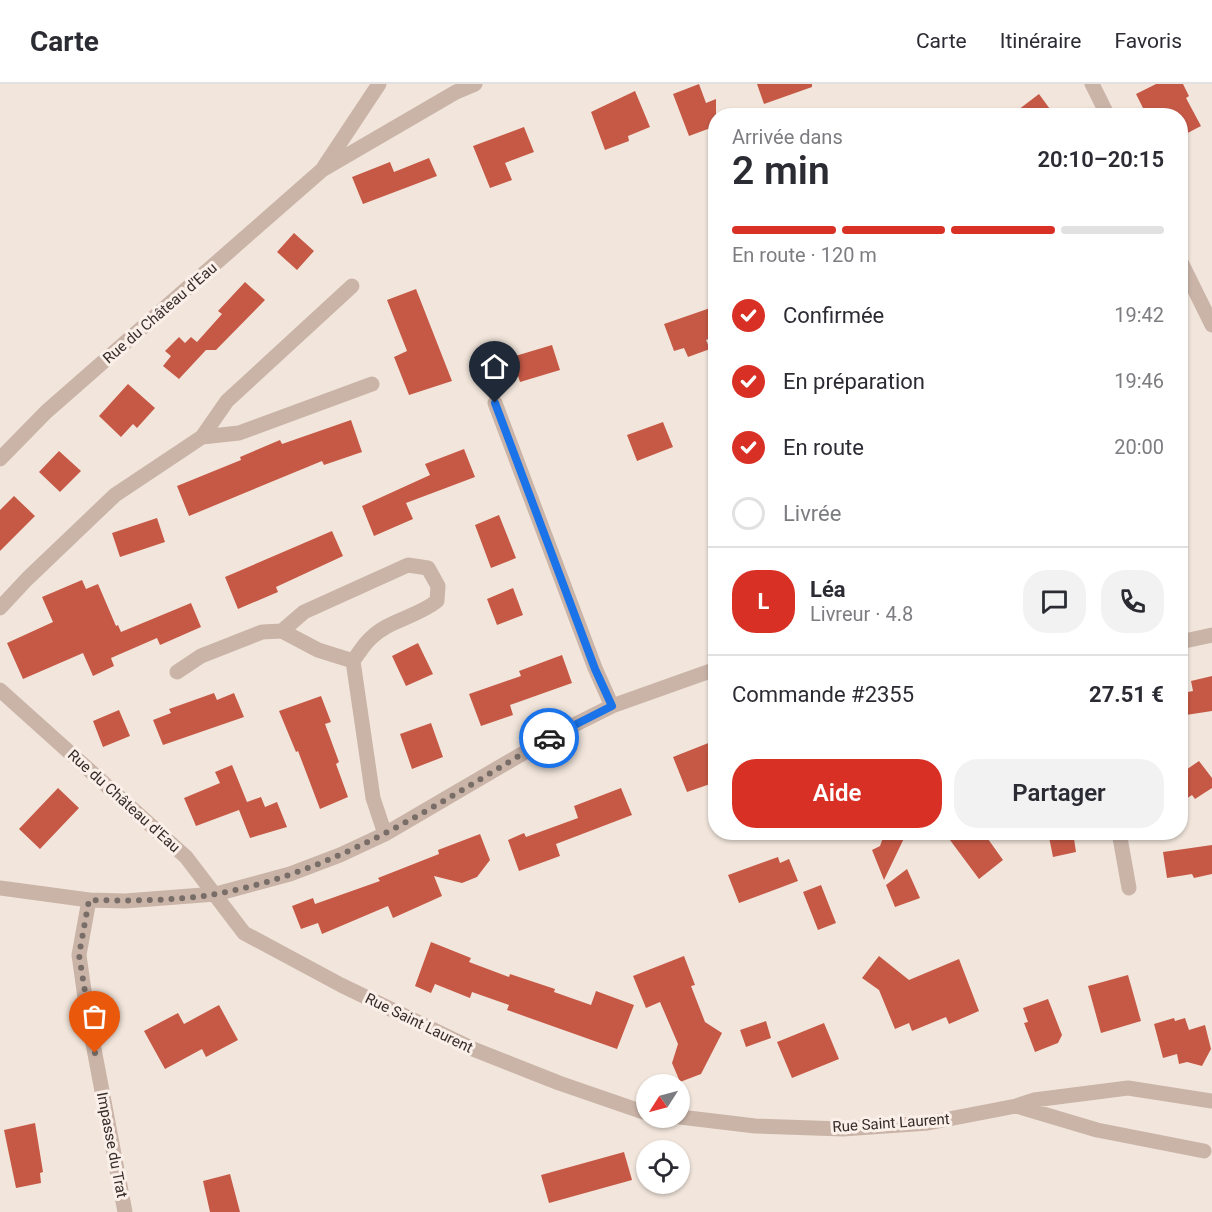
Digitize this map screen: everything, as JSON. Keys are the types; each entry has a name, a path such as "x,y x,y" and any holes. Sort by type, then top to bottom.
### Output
{"street":[{"name":"Rue du Château d'Eau","path":"322,170 378,84"},
{"name":"Rue du Château d'Eau","path":"0,459 46,412 322,170 456,92 475,84"},
{"path":"1092,84 1104,108"},
{"path":"1188,276 1212,325"},
{"path":"0,609 41,564 115,495 202,437 227,401 352,286"},
{"path":"202,437 239,432 372,384"},
{"path":"495,403 595,669 612,706"},
{"path":"282,631 303,612 408,565 428,568 438,586 437,601 426,610 392,624 371,638 353,661 373,798 385,834"},
{"path":"177,672 201,656 262,633 282,631 318,650 353,661"},
{"path":"1188,640 1212,635"},
{"path":"0,888 89,900 125,901 216,894 290,874 340,855 385,834 556,734 612,706 708,672"},
{"name":"Rue du Château d'Eau","path":"0,690 186,857 216,894"},
{"path":"1120,840 1129,888"},
{"name":"Rue Saint Laurent","path":"216,894 244,933 341,985 473,1049 559,1083 636,1110"},
{"name":"Impasse du Trat","path":"89,900 79,955 87,1012 125,1212"},
{"path":"1016,1107 1034,1100 1128,1088 1212,1101"},
{"name":"Rue Saint Laurent","path":"690,1118 754,1126 843,1129 928,1123 1016,1107 1097,1130 1204,1151"}],"building":[{"path":"699,84 706,103 716,99 716,108 708,108 708,129 689,136 673,94"},
{"path":"757,84 812,84 812,87 764,104"},
{"path":"1156,84 1183,84 1189,96 1186,98 1201,126 1188,133 1188,108 1143,108 1136,94"},
{"path":"635,91 650,127 628,136 629,141 605,150 591,112"},
{"path":"1039,94 1049,108 1021,108"},
{"path":"524,127 534,152 505,163 512,180 490,188 473,146"},
{"path":"429,158 437,176 363,204 352,177 390,162 394,172"},
{"path":"294,233 314,251 297,270 277,252"},
{"path":"245,282 265,300 216,350 206,350 179,379 163,366 171,356 165,351 179,337 185,343 191,337 197,342 222,314 218,311"},
{"path":"416,289 452,381 409,395 394,357 407,351 387,300"},
{"path":"708,309 708,339 706,340 708,350 688,357 684,348 674,351 664,324"},
{"path":"552,345 560,370 520,382 512,357"},
{"path":"128,384 155,408 137,428 133,424 121,437 99,416"},
{"path":"351,420 362,452 324,465 322,461 189,516 177,486 241,460 240,457 280,440 282,444"},
{"path":"663,422 673,447 637,461 627,435"},
{"path":"464,449 475,477 406,503 413,519 374,536 362,506 430,475 425,464"},
{"path":"59,451 81,471 60,492 39,472"},
{"path":"14,496 35,516 0,551 0,510"},
{"path":"499,515 516,558 491,568 475,525"},
{"path":"157,518 165,542 120,557 112,533"},
{"path":"332,531 343,556 276,587 278,592 238,609 225,577"},
{"path":"82,580 86,589 98,584 116,626 118,625 121,632 191,603 201,627 160,645 157,638 111,658 114,666 93,676 83,653 23,679 7,643 53,622 42,597"},
{"path":"513,588 523,615 497,625 487,599"},
{"path":"418,643 433,674 406,686 392,656"},
{"path":"562,655 572,683 510,705 513,715 481,726 469,694 521,676 519,671"},
{"path":"1212,676 1212,711 1188,715 1188,692 1193,691 1191,681"},
{"path":"214,693 217,700 234,693 244,717 163,745 153,720 171,713 169,709"},
{"path":"321,696 331,722 325,724 339,762 336,764 348,797 320,809 298,751 296,752 279,711"},
{"path":"119,710 130,736 103,747 93,721"},
{"path":"431,723 443,757 412,769 400,734"},
{"path":"708,743 708,785 687,792 673,757"},
{"path":"1199,761 1212,778 1212,788 1195,799 1192,795 1188,798 1188,769"},
{"path":"232,765 247,802 261,797 265,807 277,802 287,827 250,838 239,810 196,826 184,798 220,783 215,772"},
{"path":"58,788 79,808 40,849 19,829"},
{"path":"621,788 632,815 556,844 560,856 519,871 508,840 524,833 526,837 578,818 574,806"},
{"path":"480,834 490,860 477,877 462,883 434,876 442,896 393,918 388,906 322,934 318,923 301,929 292,906 313,898 315,904 380,881 378,878 439,854 438,850"},
{"path":"882,840 903,840 884,880 872,850 880,846"},
{"path":"950,840 989,840 1003,860 979,879"},
{"path":"1050,840 1074,840 1076,852 1053,857"},
{"path":"1212,845 1212,874 1194,878 1192,874 1167,878 1163,852"},
{"path":"778,857 780,863 789,859 798,881 739,903 728,875"},
{"path":"907,869 920,898 895,907 886,885"},
{"path":"821,885 836,923 818,930 803,892"},
{"path":"431,942 471,958 469,962 509,977 510,974 555,989 554,992 591,1005 596,991 634,1005 617,1049 507,1010 509,1005 472,992 470,998 435,984 431,993 415,986"},
{"path":"684,956 695,985 691,986 705,1022 722,1033 701,1074 690,1078 690,1074 677,1074 672,1063 678,1044 660,1002 646,1008 633,976"},
{"path":"879,956 909,980 959,959 979,1011 949,1024 946,1017 912,1031 909,1023 895,1029 879,990 862,978"},
{"path":"1128,975 1141,1021 1101,1033 1088,986"},
{"path":"1048,999 1062,1035 1058,1043 1035,1052 1024,1023 1028,1022 1023,1008"},
{"path":"219,1005 238,1040 206,1057 202,1049 165,1069 144,1031 178,1013 184,1024"},
{"path":"1174,1018 1175,1021 1185,1018 1189,1030 1205,1025 1211,1049 1202,1066 1187,1062 1179,1064 1177,1054 1163,1058 1154,1024"},
{"path":"766,1021 771,1038 746,1047 740,1030"},
{"path":"824,1023 839,1059 792,1078 777,1042"},
{"path":"35,1123 43,1172 40,1173 41,1183 16,1188 4,1130"},
{"path":"624,1152 632,1180 549,1203 541,1175"},
{"path":"230,1174 240,1212 210,1212 203,1181"}],"way so far":[{"path":"95,1053 79,955 89,900 125,901 216,894 290,874 340,855 385,834 549,738"}],"route":[{"path":"495,403 595,669 612,706 549,738"}]}
